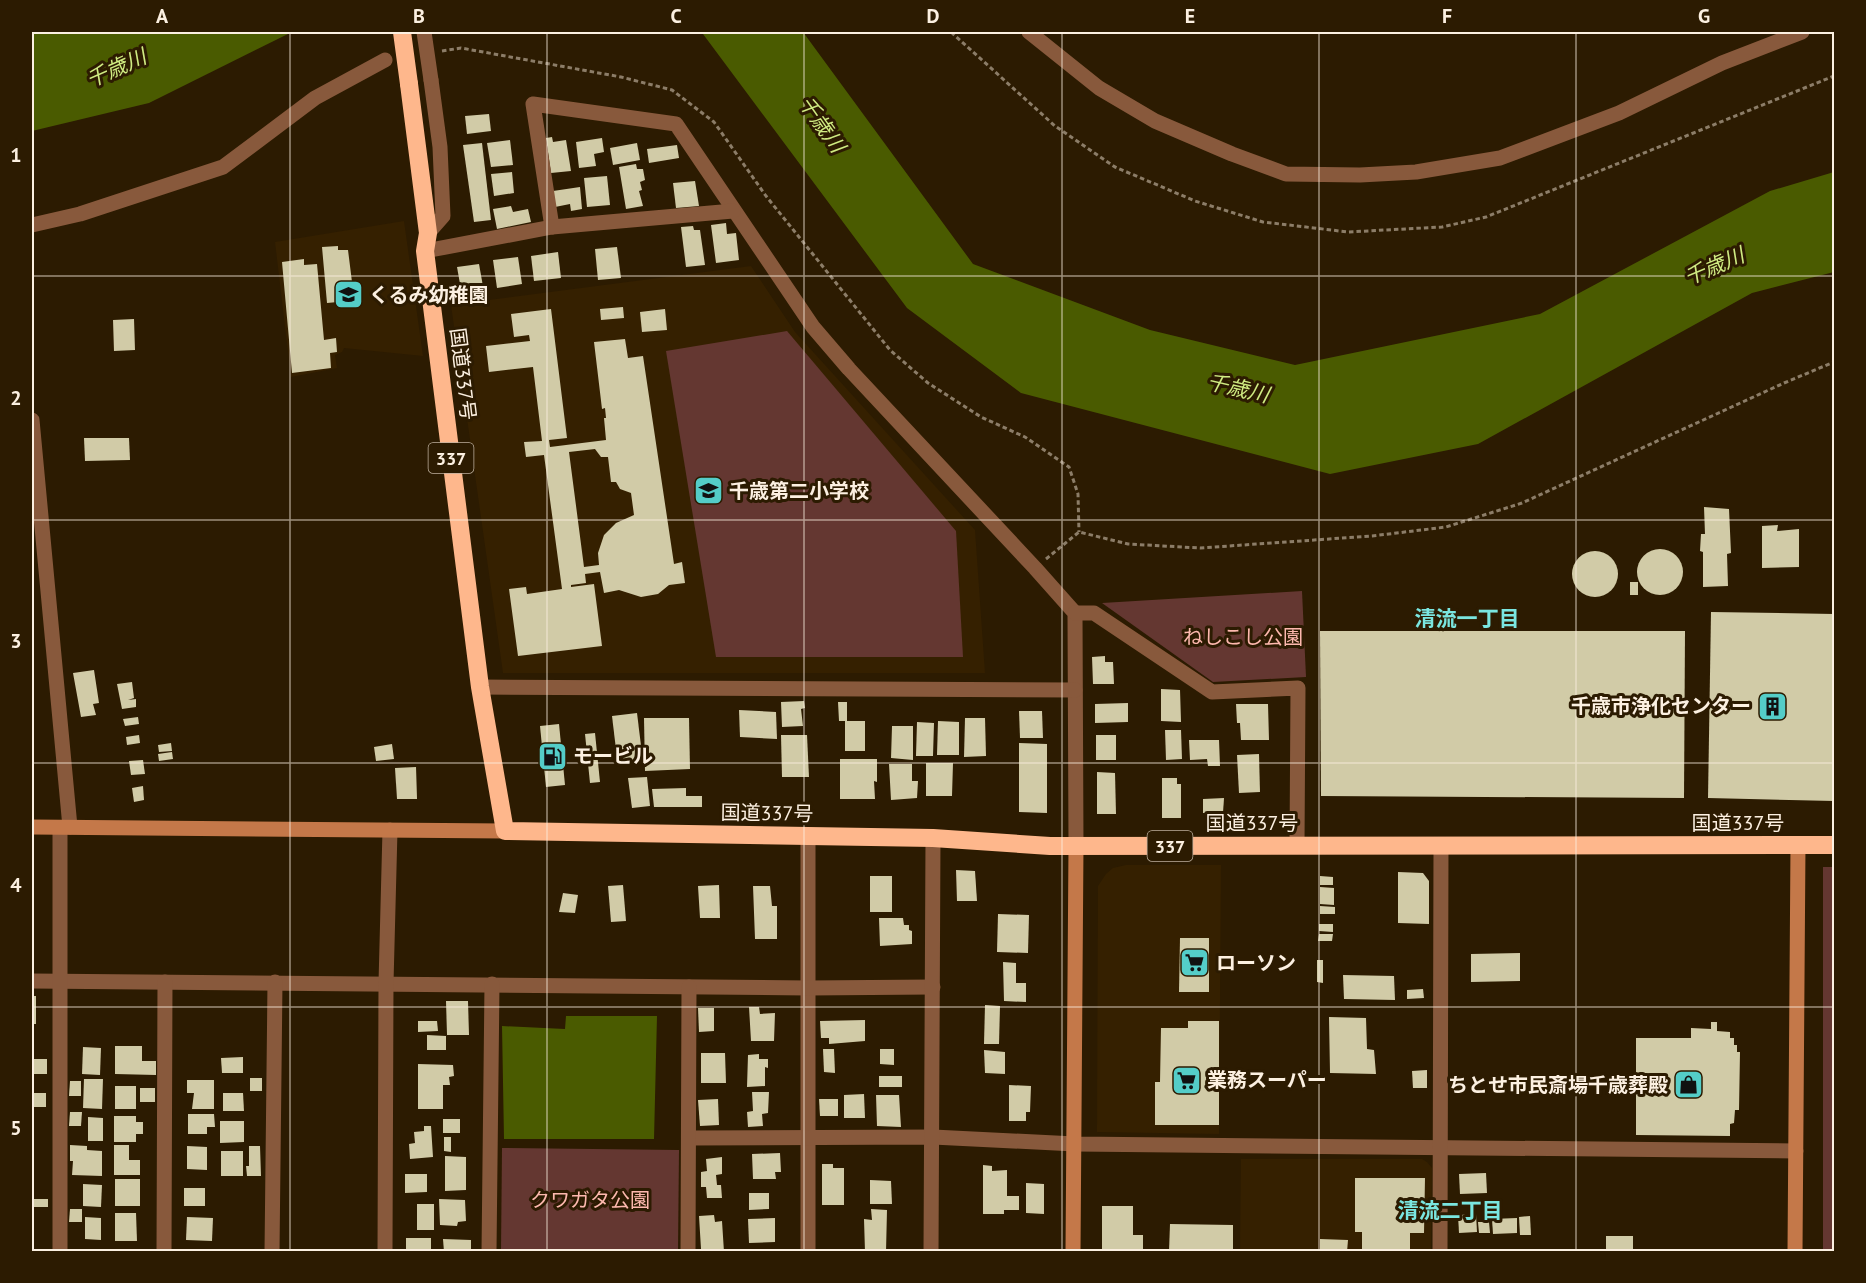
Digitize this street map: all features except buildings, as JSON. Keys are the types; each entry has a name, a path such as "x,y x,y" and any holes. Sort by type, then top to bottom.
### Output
{"highway":[{"name":"国道337号","path":"402,32 428,233 425,251 480,687 505,831 933,838 1076,846 1834,845"}],"street":[{"path":"424,32 440,147 443,216 428,233"},
{"path":"1029,32 1099,87 1155,121 1286,174 1360,175 1416,172 1500,158 1619,112 1722,63 1802,32"},
{"path":"32,225 80,214 223,167 315,98 385,60"},
{"path":"552,227 533,104 675,124 813,327 1075,613 1073,1251"},
{"path":"425,251 552,227 733,211"},
{"path":"32,420 65,828 61,981 60,1251"},
{"path":"1075,613 1094,613 1212,692 1298,688 1297,845"},
{"path":"480,687 1075,690"},
{"path":"32,827 505,831"},
{"path":"385,1251 386,983 390,830"},
{"path":"808,836 808,1251"},
{"path":"932,1251 933,838"},
{"path":"1795,1251 1797,845"},
{"path":"1440,1251 1441,846"},
{"path":"32,981 808,988 933,987"},
{"path":"164,1251 165,982"},
{"path":"272,1251 275,982"},
{"path":"489,1251 492,984"},
{"path":"688,1251 689,987"},
{"path":"689,1138 933,1137 1075,1144 1796,1151"}],"path":[{"path":"1035,568 1079,531 1128,544 1200,548 1372,536 1446,527 1522,503 1784,382 1834,362"}],"shaded area":[{"name":"くるみ幼稚園","path":"404,221 423,356 344,348 342,352 335,355 337,368 291,377 275,242"},
{"name":"千歳第二小学校","path":"751,266 795,332 975,530 985,673 503,673 451,305"},
{"path":"1126,865 1221,865 1219,1134 1097,1132 1098,886 1113,868"},
{"path":"1241,1159 1422,1159 1432,1168 1431,1251 1240,1252"}],"green space":[{"path":"787,331 956,531 963,657 716,657 666,351"},
{"name":"ねしこし公園","path":"1302,591 1306,677 1213,682 1102,603"},
{"path":"1823,867 1834,867 1834,1252 1823,1251"},
{"name":"クワガタ公園","path":"502,1148 679,1150 678,1251 501,1251"}],"water":[{"name":"千歳川","path":"292,32 149,103 32,131 32,33"},
{"name":"千歳川","path":"699,32 803,32 973,264 1150,330 1295,365 1540,314 1770,191 1834,172 1834,272 1752,293 1478,444 1330,474 1021,393 907,308 703,34"},
{"path":"566,1016 657,1016 654,1139 504,1139 502,1026 565,1029"}],"place":[{"name":"くるみ幼稚園","path":"348,295"},
{"name":"千歳第二小学校","path":"708,491"},
{"name":"千歳市浄化センター","path":"1772,706"},
{"name":"モービル","path":"552,756"},
{"name":"ローソン","path":"1195,963"},
{"name":"業務スーパー","path":"1186,1080"},
{"name":"ちとせ市民斎場千歳葬殿","path":"1689,1085"}],"district":[{"name":"清流一丁目","path":"1467,618"},
{"name":"清流二丁目","path":"1450,1210"}]}
